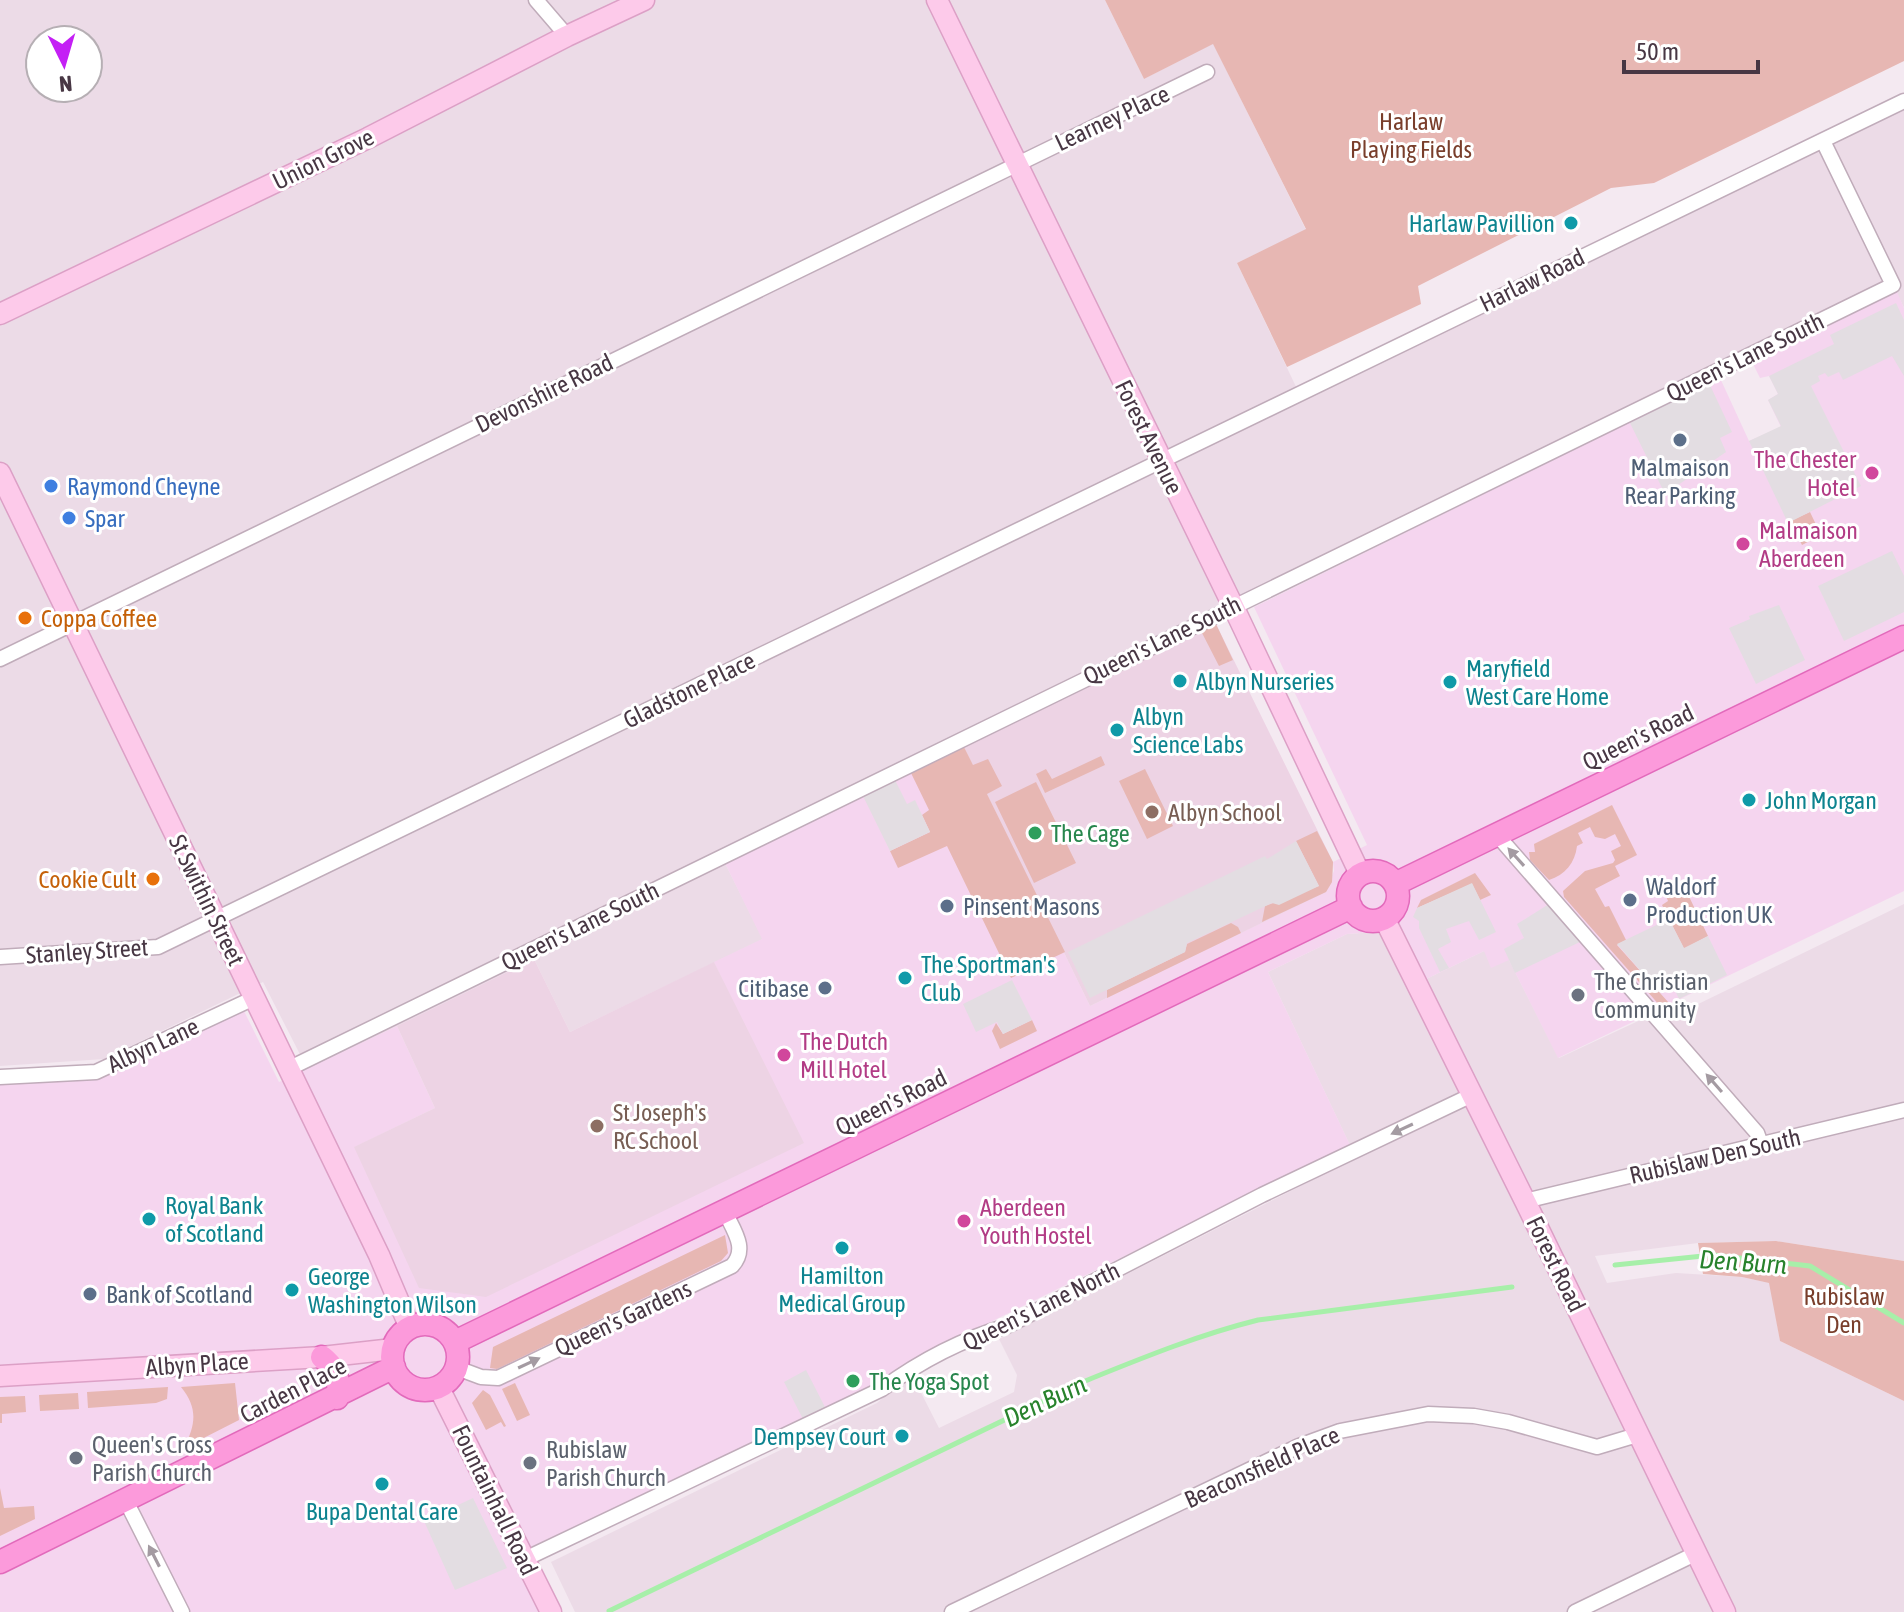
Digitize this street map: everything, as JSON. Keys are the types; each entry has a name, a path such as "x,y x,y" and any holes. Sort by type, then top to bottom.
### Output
{"main road":[{"name":"Queen's Road","path":"1395,884 1904,637"},
{"path":"1380,871 1395,884 1397,904 1384,918 1373,921 1362,919 1351,907 1348,900 1350,885 1360,874 1380,871"},
{"name":"Queen's Road","path":"455,1342 1351,907"},
{"path":"425,1324 439,1327 455,1342 457,1368 439,1388 412,1388 404,1383 393,1358 399,1337 410,1328 425,1324"},
{"path":"322,1357 335,1371 339,1389 337,1398"},
{"name":"Carden Place","path":"0,1562 337,1398 393,1358"}],"street":[{"path":"536,0 567,36"},
{"name":"Union Grove","path":"0,314 368,138 644,0"},
{"name":"Forest Avenue","path":"937,0 1233,606 1360,874"},
{"name":"Learney Place","path":"1017,164 1207,72"},
{"name":"Harlaw Road","path":"1161,460 1904,101"},
{"name":"Queen's Lane South","path":"288,1069 1893,285 1823,141"},
{"name":"Devonshire Road","path":"0,659 1017,164"},
{"name":"Gladstone Place","path":"216,919 1161,460"},
{"name":"St Swithin Street","path":"0,473 379,1255 410,1328"},
{"path":"1497,835 1757,1133 1761,1144"},
{"name":"Forest Road","path":"1384,918 1725,1612"},
{"name":"Stanley Street","path":"0,957 158,947 216,919"},
{"name":"Albyn Lane","path":"0,1077 96,1072 254,998"},
{"name":"Queen's Lane North","path":"525,1559 882,1389 908,1371 985,1332 1018,1321 1262,1195 1472,1095"},
{"name":"Rubislaw Den South","path":"1525,1201 1904,1110"},
{"name":"Queen's Gardens","path":"457,1368 481,1377 498,1378 732,1266 738,1260 740,1245 725,1212"},
{"name":"Albyn Place","path":"0,1376 322,1357 393,1358"},
{"name":"Fountainhall Road","path":"439,1388 551,1612"},
{"name":"Beaconsfield Place","path":"952,1612 1299,1446 1340,1431 1428,1414 1474,1416 1508,1422 1597,1447 1637,1435"},
{"path":"126,1501 182,1612"},
{"path":"1575,1612 1697,1553"}],"shaded area":[{"path":"0,0 1105,0 1144,79 1213,43 1306,230 1237,263 1299,393 1904,101 1904,308 1893,285 1233,606 1215,624 725,863 763,939 570,1032 534,959 308,1070 263,982 104,1059 0,1066"},
{"path":"1897,292 1904,308 1904,891 1558,1058 1509,960 1491,968 1484,951 1418,983 1391,931 1347,934 1268,972 1350,1145 901,1366 878,1384 512,1556 539,1612 0,1612 0,1084 102,1078 243,1009 279,1082 397,1026 435,1108 355,1147 740,1018 714,962 762,939 725,863 964,747 1090,1006 1325,892 1334,871 1333,862 1367,845 1254,607 1720,378 1749,441 1781,427 1768,400 1778,394 1769,376 1760,378 1752,362"},
{"name":"The Chester Hotel","path":"1896,303 1904,320 1904,376 1892,356 1843,380 1839,372 1828,377 1825,373 1818,376 1820,381 1811,386 1861,486 1788,523 1749,441 1781,426 1768,400 1778,394 1769,376 1834,344 1830,335"},
{"name":"Malmaison Rear Parking","path":"1709,383 1732,432 1720,438 1726,452 1665,494 1630,423"},
{"path":"1892,551 1904,576 1904,612 1844,641 1818,586"},
{"path":"1779,605 1805,660 1756,684 1729,628 1750,619 1749,616"},
{"name":"Albyn School","path":"1216,624 1333,862 1332,882 1326,892 1090,1006 964,747"},
{"path":"895,780 907,804 915,800 930,832 890,851 863,796"},
{"path":"1296,841 1319,886 1279,905 1272,903 1187,943 1185,952 1090,998 1068,952 1265,856 1267,859"},
{"path":"1472,883 1496,932 1479,940 1469,921 1446,929 1451,942 1438,949 1449,968 1440,972 1419,928 1419,921 1413,917 1417,908"},
{"path":"1549,904 1582,941 1515,973 1504,949 1524,938 1517,924"},
{"path":"1904,904 1904,1261 1776,1241 1698,1243 1595,1256 1607,1283 1676,1273 1742,1277 1770,1283 1780,1341 1904,1401 1904,1612 575,1612 551,1562 877,1403 911,1373 939,1428 1014,1392 1017,1375 999,1339 1356,1158 1268,972 1347,934 1391,931 1418,983 1484,951 1509,960 1559,1058 1649,1016 1657,1024"},
{"path":"1669,919 1684,948 1708,936 1727,975 1679,999 1673,986 1659,992 1617,944"},
{"name":"St Joseph's RC School","path":"534,959 570,1032 714,962 804,1143 486,1297 419,1288 354,1147 435,1108 397,1026"},
{"path":"1012,980 1032,1020 1003,1034 997,1022 976,1032 963,1004"},
{"path":"806,1370 826,1409 804,1421 784,1382"},
{"path":"473,1498 507,1568 455,1590 424,1521"}],"green space":[{"name":"Harlaw Playing Fields","path":"1105,0 1904,0 1904,61 1654,183 1611,188 1418,286 1421,304 1287,367 1237,263 1306,229 1213,44 1144,79"},
{"path":"1810,512 1821,535 1802,545 1790,521"},
{"path":"1216,624 1233,660 1219,666 1201,631"},
{"path":"964,747 973,765 988,759 1002,786 987,794 1065,952 1011,978 947,846 898,868 890,851 930,832 922,815 929,810 911,773"},
{"path":"1101,756 1105,765 1045,793 1036,774 1046,769 1052,779"},
{"path":"1145,769 1173,826 1147,839 1119,781"},
{"name":"The Cage","path":"1036,782 1076,863 1034,883 995,802"},
{"path":"1612,805 1637,855 1615,866 1620,876 1595,889 1605,907 1609,906 1626,940 1617,945 1669,1003 1661,1007 1564,897 1563,891 1585,871 1613,863 1615,860 1611,851 1621,846 1615,834 1605,839 1595,837 1590,827 1578,833 1583,843 1577,846 1568,868 1549,880 1530,860 1529,852 1535,852 1534,844"},
{"path":"1317,831 1333,862 1332,882 1326,892 1262,922 1265,906 1319,886 1296,841"},
{"path":"1475,873 1491,895 1480,900 1472,884 1417,908 1421,900"},
{"path":"1682,882 1708,936 1684,949 1662,905 1668,901 1664,891"},
{"path":"1231,923 1241,933 1107,998 1107,990 1185,952 1187,944"},
{"path":"1032,1020 1037,1031 1000,1049 992,1031 996,1023 1003,1034"},
{"path":"725,1235 728,1253 721,1261 497,1369 490,1368 493,1347"},
{"name":"Rubislaw Den","path":"1776,1241 1904,1261 1904,1401 1780,1341 1769,1283 1703,1274 1698,1243"},
{"path":"235,1383 239,1420 184,1448 191,1431 193,1409 181,1387"},
{"path":"515,1383 530,1415 517,1421 502,1389"},
{"path":"168,1387 167,1399 156,1403 88,1408 87,1392"},
{"path":"483,1390 490,1395 506,1426 501,1422 486,1430 472,1403"},
{"path":"78,1393 79,1409 40,1411 39,1395"},
{"path":"25,1396 26,1412 2,1414 0,1423 0,1397"},
{"path":"0,1488 4,1508 34,1506 35,1519 0,1536"}],"waterway":[{"name":"Den Burn","path":"1615,1265 1713,1255 1810,1266 1904,1323"},
{"name":"Den Burn","path":"609,1611 1085,1381 1170,1348 1258,1320 1512,1287"}],"place":[{"name":"Harlaw Pavillion","path":"1571,223"},
{"name":"Malmaison Rear Parking","path":"1680,440"},
{"name":"The Chester Hotel","path":"1872,473"},
{"name":"Raymond Cheyne","path":"51,486"},
{"name":"Spar","path":"69,518"},
{"name":"Malmaison Aberdeen","path":"1743,544"},
{"name":"Coppa Coffee","path":"25,618"},
{"name":"Albyn Nurseries","path":"1180,681"},
{"name":"Maryfield West Care Home","path":"1450,682"},
{"name":"Albyn Science Labs","path":"1117,730"},
{"name":"John Morgan","path":"1749,800"},
{"name":"Albyn School","path":"1152,812"},
{"name":"The Cage","path":"1035,833"},
{"name":"Cookie Cult","path":"153,879"},
{"name":"Waldorf Production UK","path":"1630,900"},
{"name":"Pinsent Masons","path":"947,906"},
{"name":"The Sportman's Club","path":"905,978"},
{"name":"Citibase","path":"825,988"},
{"name":"The Christian Community","path":"1578,995"},
{"name":"The Dutch Mill Hotel","path":"784,1055"},
{"name":"St Joseph's RC School","path":"597,1126"},
{"name":"Royal Bank of Scotland","path":"149,1219"},
{"name":"Aberdeen Youth Hostel","path":"964,1221"},
{"name":"Hamilton Medical Group","path":"842,1248"},
{"name":"George Washington Wilson","path":"292,1290"},
{"name":"Bank of Scotland","path":"90,1294"},
{"name":"The Yoga Spot","path":"853,1381"},
{"name":"Dempsey Court","path":"902,1436"},
{"name":"Queen's Cross Parish Church","path":"76,1458"},
{"name":"Rubislaw Parish Church","path":"530,1463"},
{"name":"Bupa Dental Care","path":"382,1484"}]}
